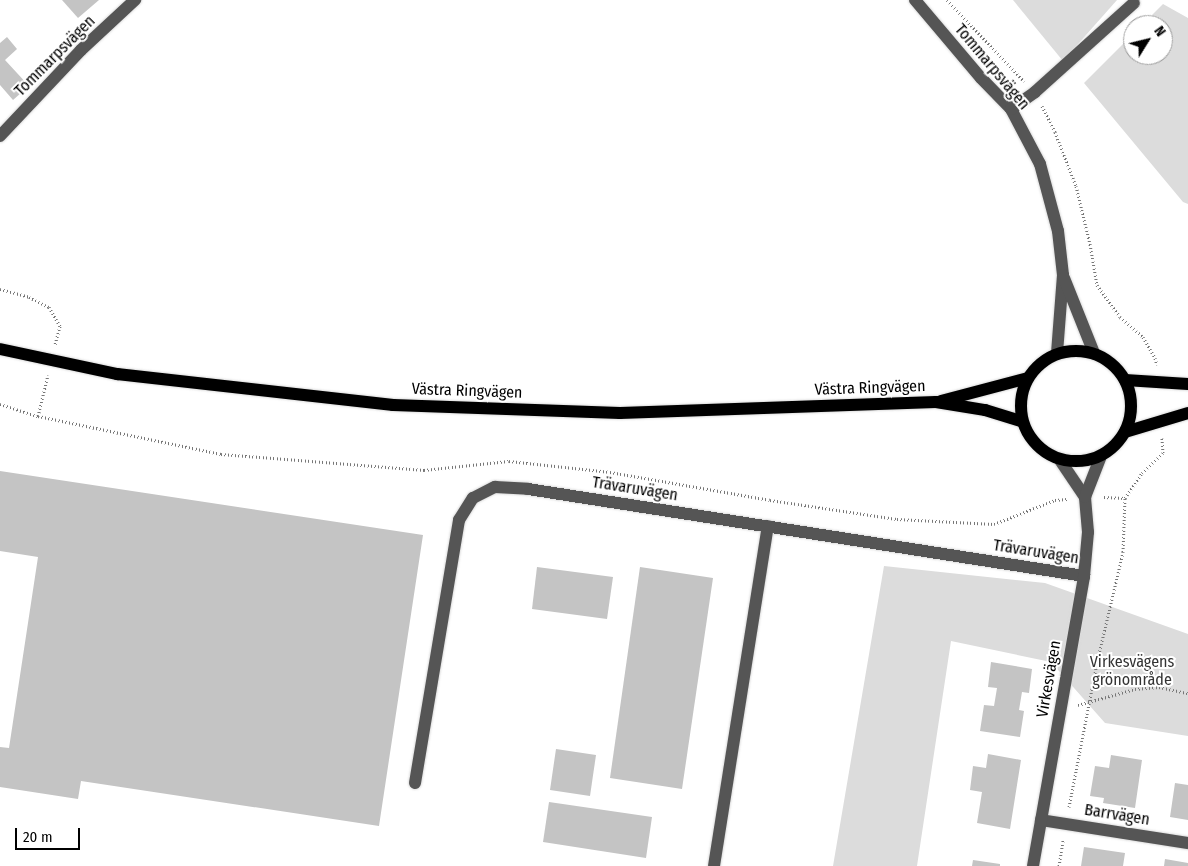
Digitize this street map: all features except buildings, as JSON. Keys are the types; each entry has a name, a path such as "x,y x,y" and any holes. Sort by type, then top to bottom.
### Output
{"main road":[{"name":"Västra Ringvägen","path":"0,349 117,374 393,405 620,413 936,402 985,410 1022,421"},
{"path":"1076,350 1094,353 1112,364 1125,380 1131,397 1131,415 1125,432 1115,446 1101,456 1074,462 1060,460 1043,451 1030,438 1022,421 1020,406 1022,392 1028,378 1040,363 1057,353 1076,350"},
{"name":"Västra Ringvägen","path":"936,402 1028,378"},
{"path":"1125,380 1188,384"},
{"path":"1125,432 1188,413"}],"street":[{"name":"Tommarpsvägen","path":"0,136 81,50 135,0"},
{"name":"Tommarpsvägen","path":"915,0 981,78 1011,109 1040,164 1058,231 1063,275 1057,353"},
{"path":"1011,109 1034,92 1134,3"},
{"name":"Tommarpsvägen","path":"1063,275 1094,353"},
{"name":"Virkesvägen","path":"1034,866 1084,576 1088,532 1086,497 1101,456"},
{"path":"1060,460 1086,497"},
{"name":"Trävaruvägen","path":"415,783 459,520 473,498 495,487 528,489 1084,576"},
{"path":"714,866 768,526"},
{"name":"Barrvägen","path":"1041,820 1188,843"}],"path":[{"path":"0,404 38,416"},
{"path":"1059,866 1090,702 1124,552 1125,498"},
{"path":"1060,708 1090,702 1135,689 1159,687 1188,693"}],"green space":[{"path":"1013,0 1117,0 1063,61"},
{"path":"1163,4 1188,18 1188,204 1183,202 1084,83 1123,44 1123,65 1173,65 1173,15 1152,15"},
{"name":"Virkesvägens grönområde","path":"884,566 1045,583 1188,634 1188,736 1105,723 1051,662 951,641 917,866 833,866"}]}
